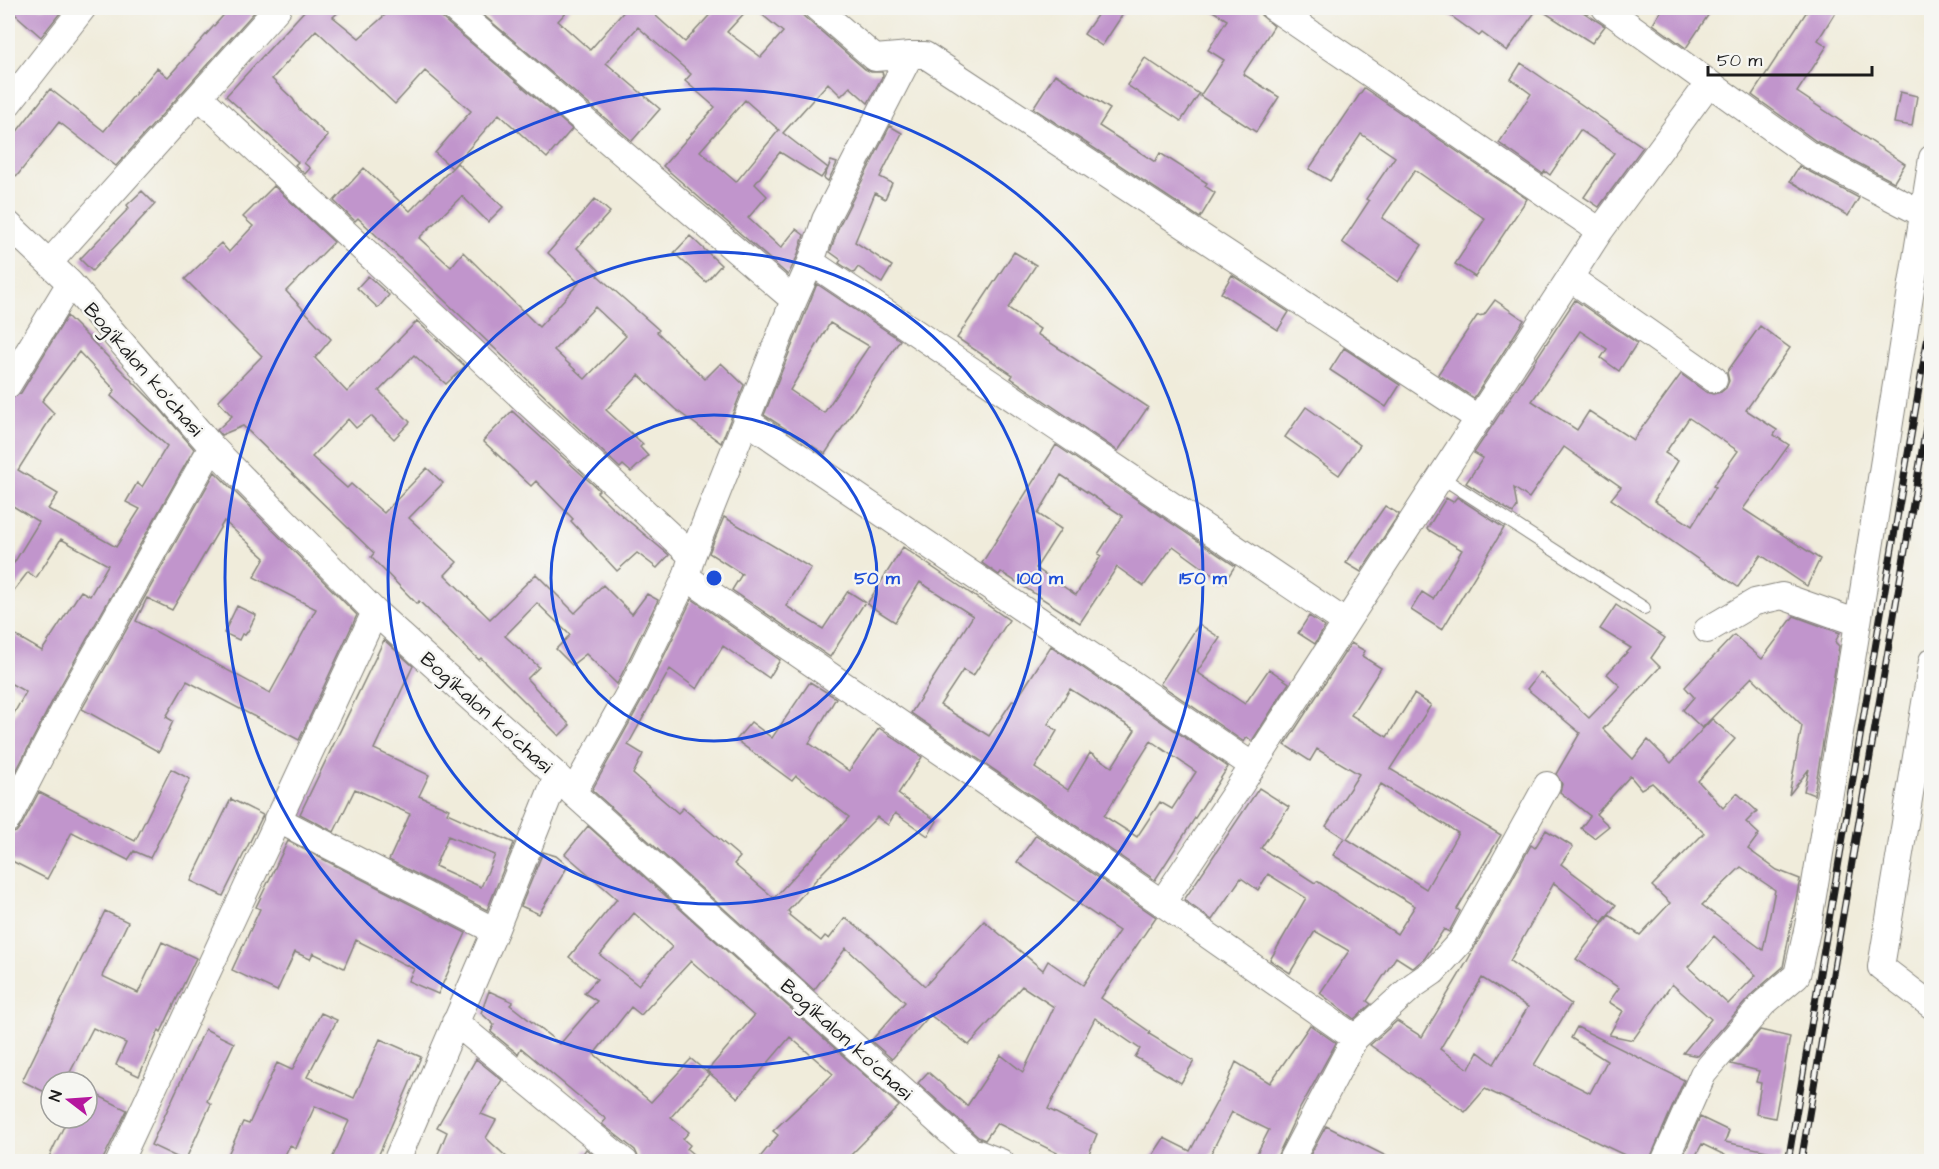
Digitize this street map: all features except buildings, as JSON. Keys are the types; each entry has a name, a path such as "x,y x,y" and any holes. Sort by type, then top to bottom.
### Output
{"street":[{"path":"8,104 83,8"},
{"path":"49,263 278,8"},
{"path":"453,8 794,300"},
{"path":"817,8 875,58 925,55 1479,419"},
{"path":"1274,8 1600,231"},
{"path":"1605,8 1808,154 1923,214"},
{"path":"396,1161 495,931 565,784 633,686 689,567 811,262 825,220 910,55"},
{"path":"1162,903 1600,231 1709,83"},
{"path":"199,96 689,567 1355,1038"},
{"path":"1664,1161 1703,1074 1764,1003 1797,975 1808,926 1932,158"},
{"name":"Bog'ikalon ko'chasi","path":"8,224 70,283 212,447 375,612 970,1150 1001,1161"},
{"path":"811,262 1345,622"},
{"path":"1570,278 1714,379"},
{"path":"8,385 70,283"},
{"path":"747,421 1253,766"},
{"path":"8,819 70,699 212,447"},
{"path":"1707,630 1755,602 1782,596 1858,623"},
{"path":"119,1161 375,612"},
{"path":"1932,661 1881,966 1932,1006"},
{"path":"1290,1161 1355,1038 1433,972 1461,941 1548,785"},
{"path":"277,819 495,931"},
{"path":"455,1022 625,1161"}],"lane":[{"path":"1441,477 1644,608"}],"railway":[{"path":"1788,1162 1932,312"},
{"path":"1801,1162 1932,392"}]}
